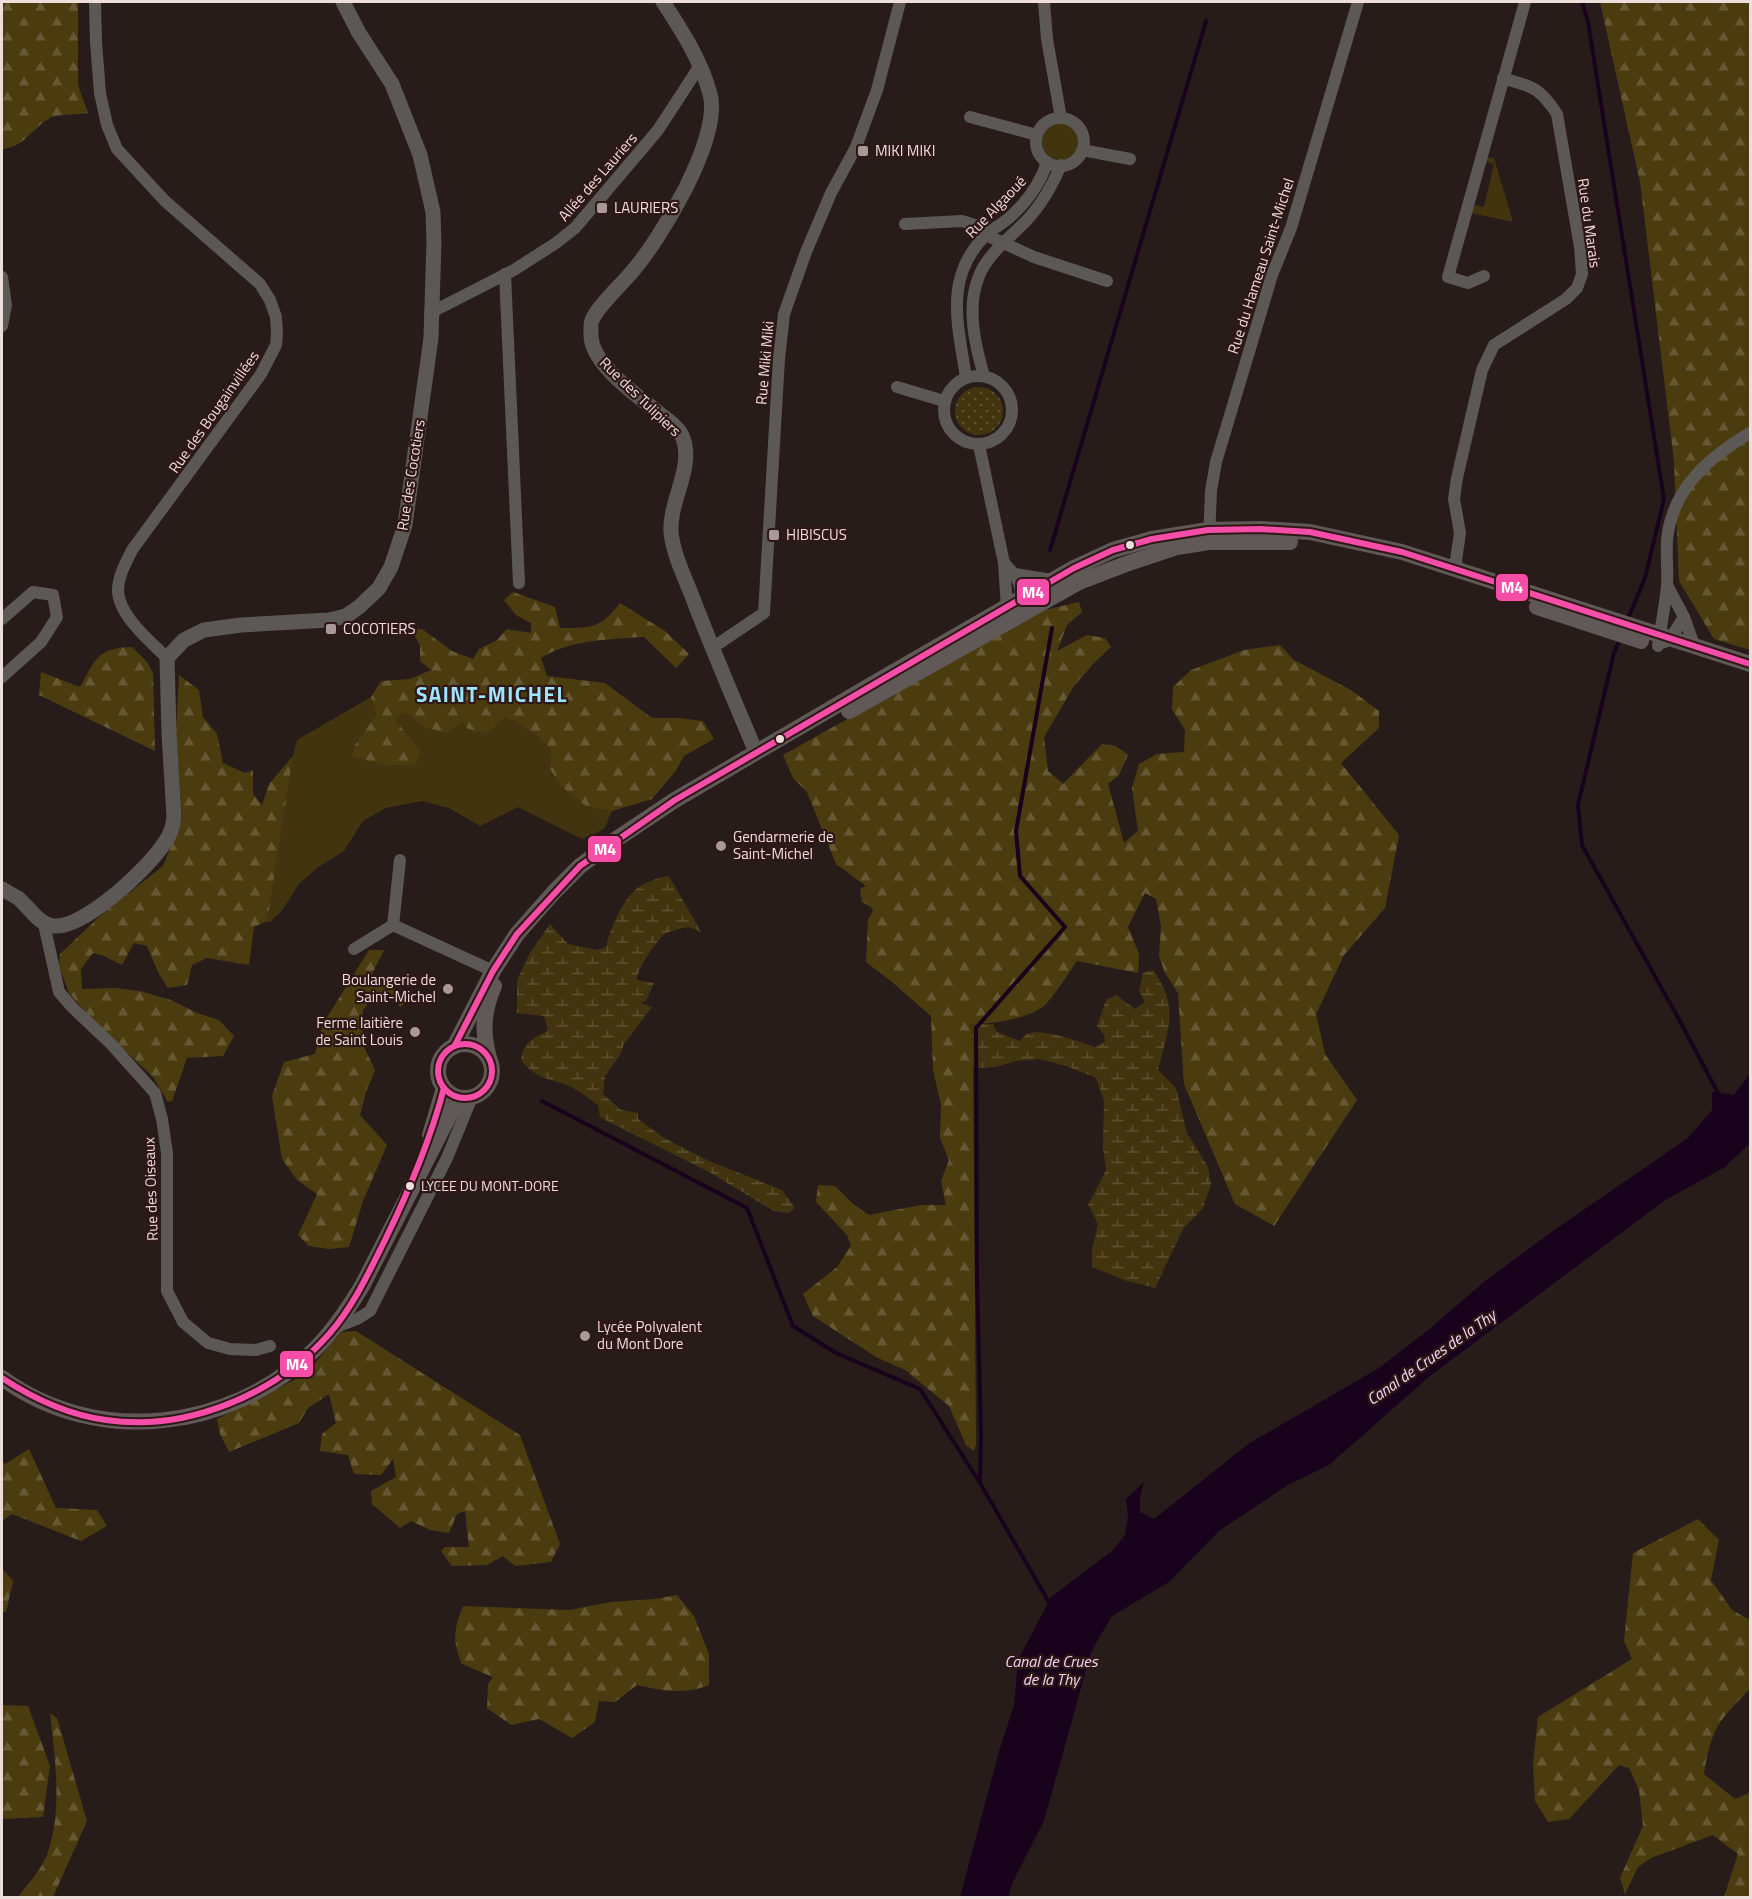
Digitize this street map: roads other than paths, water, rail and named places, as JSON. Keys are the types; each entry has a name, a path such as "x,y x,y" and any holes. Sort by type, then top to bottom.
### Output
{"main road":[{"path":"2,1378 30,1396 80,1414 123,1422 154,1422 193,1416 239,1400 259,1390 298,1364 314,1350 347,1311 451,1112 467,1098 480,1094 490,1082 492,1074 483,1026 489,998 520,947 547,914 588,873 638,836 758,756 1074,568 1113,550 1152,539 1209,536 1260,529 1310,532 1402,552 1457,569 1611,625"},
{"path":"455,1045 493,971 517,934 580,866 618,838 675,800 953,654 1079,582 1209,536 1317,542 1352,550 1431,571 1654,638 1750,674"},
{"path":"1654,638 1694,645 1750,664"},
{"path":"467,1098 449,1093 444,1088 439,1081 438,1064 448,1049 455,1045 471,1044 485,1052 489,1058"},
{"path":"392,1227 421,1162 444,1088"}],"street":[{"name":"Rue des Bougainvillées","path":"95,2 100,93 107,125 117,149 165,201 260,284 270,300 277,324 276,345 266,366 132,550 121,575 118,597 127,614 135,626 167,658"},
{"name":"Rue des Cocotiers","path":"167,658 184,640 204,630 251,624 330,620 346,616 379,588 391,567 405,525 431,338 433,213 420,155 392,84 359,33 344,2"},
{"name":"Rue des Tulipiers","path":"663,2 691,45 711,95 711,119 700,159 655,243 592,319 591,339 596,354 618,379 675,426 683,437 685,453 682,481 673,510 671,531 680,564 712,648 758,756"},
{"name":"Rue Miki Miki","path":"712,648 764,613 779,359 784,314 831,192 856,147 877,90 900,2"},
{"path":"1044,2 1047,39 1061,118"},
{"name":"Rue du Hameau Saint-Michel","path":"1209,536 1216,462 1271,280 1291,228 1358,2"},
{"path":"1484,276 1468,283 1448,277 1525,2"},
{"name":"Allée des Lauriers","path":"430,313 505,274 576,228 658,130 699,67"},
{"name":"Rue du Marais","path":"1457,569 1460,534 1454,499 1482,370 1494,345 1566,299 1577,288 1582,274 1580,247 1557,114 1545,95 1533,87 1503,78"},
{"path":"970,117 1037,135"},
{"path":"1061,118 1068,119 1080,128 1084,143 1074,161 1061,165 1047,162 1038,150 1037,135 1046,122 1061,118"},
{"path":"1082,150 1130,159"},
{"name":"Rue Algaoué","path":"966,377 956,298 963,266 986,235 1010,217 1033,193 1042,178 1047,162"},
{"name":"Rue Algaoué","path":"984,376 975,346 973,319 978,276 988,259 1028,219 1050,191 1061,165"},
{"path":"905,224 962,221 975,225 986,235 1034,258 1107,281"},
{"path":"505,274 519,583"},
{"path":"2,277 6,305 2,326"},
{"path":"984,376 994,379 1003,386 1009,396 1012,410 1007,428 1000,436 990,442 968,443 958,439 950,431 943,411 944,401 956,382 966,377 984,376"},
{"path":"897,387 944,401"},
{"path":"1654,638 1667,585 1667,541 1672,513 1680,494 1695,476 1729,445 1750,433"},
{"path":"953,654 961,642 1013,612 1014,603 979,444"},
{"path":"1004,563 1015,574 1022,588 1014,603"},
{"path":"1015,574 1052,580"},
{"path":"1667,585 1684,617 1694,645"},
{"path":"2,619 33,592 53,595 57,617 41,642 2,677"},
{"path":"1654,638 1684,617"},
{"path":"2,889 17,898 44,924 65,926 79,919 132,881 163,846 173,829 174,817 167,658"},
{"path":"393,925 400,860"},
{"name":"Rue des Oiseaux","path":"44,924 59,992 111,1044 155,1093 162,1119 167,1154 167,1291 183,1322 208,1343 230,1349 256,1350 270,1346"},
{"path":"393,925 493,971"},
{"path":"354,949 393,925"},
{"path":"333,1329 370,1311 447,1158 467,1098"}],"water":[{"name":"Canal de Crues de la Thy","path":"1750,1073 1750,1143 1725,1167 1664,1201 1430,1376 1329,1465 1288,1485 1219,1531 1169,1582 1112,1616 1091,1652 1044,1821 1013,1882 1008,1897 960,1897 1000,1748 1014,1705 1018,1660 1051,1597 1112,1551 1125,1535 1128,1516 1126,1499 1144,1482 1140,1498 1140,1512 1154,1519 1248,1444 1379,1368 1427,1331 1485,1281 1550,1233 1688,1138 1712,1110 1712,1092 1734,1095"}],"waterway":[{"path":"1582,2 1588,22 1664,499 1645,578 1627,621"},
{"path":"1050,550 1206,21"},
{"path":"1050,1604 980,1483 976,1028 1065,927 1020,876 1016,831 1052,628"},
{"path":"1620,639 1614,653 1578,805 1582,845 1719,1095"},
{"path":"542,1101 747,1208 793,1326 836,1353 920,1389 980,1483"}],"place":[{"name":"MIKI MIKI","path":"863,151"},
{"name":"LAURIERS","path":"602,208"},
{"name":"HIBISCUS","path":"774,535"},
{"name":"COCOTIERS","path":"331,629"},
{"name":"Gendarmerie de Saint-Michel","path":"721,846"},
{"name":"Boulangerie de Saint-Michel","path":"448,989"},
{"name":"Ferme laitière de Saint Louis","path":"415,1032"},
{"name":"LYCEE DU MONT-DORE","path":"410,1186"},
{"name":"Lycée Polyvalent du Mont Dore","path":"585,1336"}],"district":[{"name":"SAINT-MICHEL","path":"492,695"}]}
